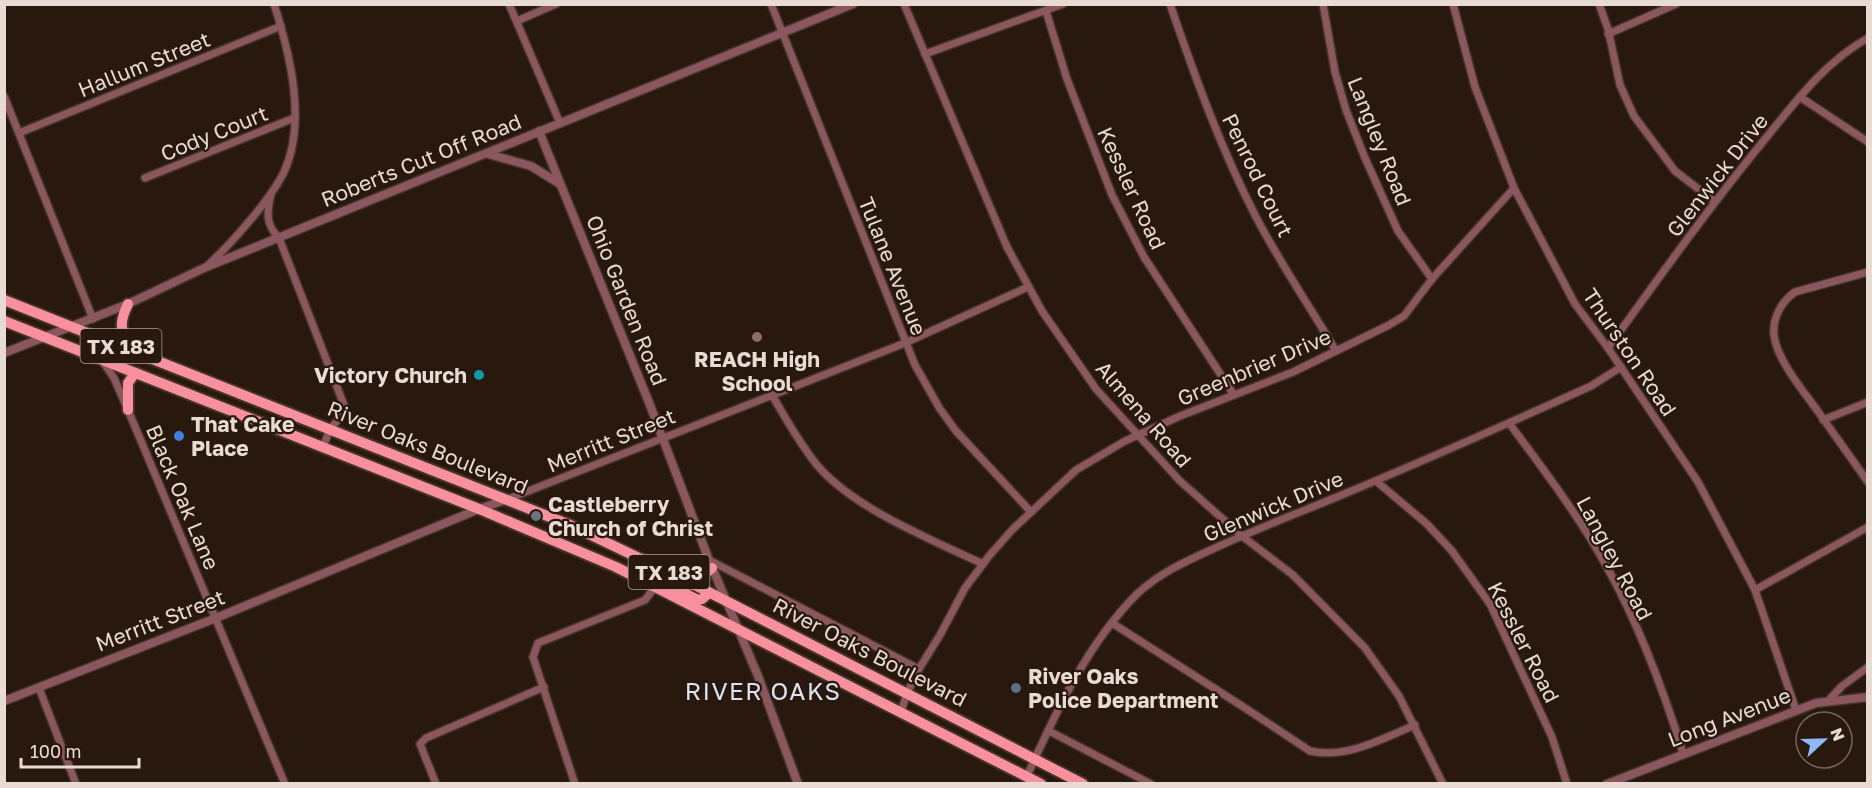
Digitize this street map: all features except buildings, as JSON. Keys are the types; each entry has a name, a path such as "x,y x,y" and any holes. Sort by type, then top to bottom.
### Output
{"main road":[{"name":"River Oaks Boulevard","path":"4,300 581,530 685,580 1083,783"},
{"path":"128,304 122,317 123,334 131,344 150,358"},
{"name":"River Oaks Boulevard","path":"4,321 479,509 574,549 651,584 1041,783"},
{"path":"177,389 185,371"},
{"path":"128,410 128,383 135,373"},
{"path":"685,580 701,577 710,564"},
{"path":"651,584 655,579 698,600 709,593"},
{"path":"761,641 759,632 763,628 815,654 823,650"}],"street":[{"path":"204,268 224,250 272,192 290,156 295,97 290,64 274,4"},
{"path":"509,4 560,123"},
{"path":"517,21 556,4"},
{"name":"Tulane Avenue","path":"771,4 905,343 940,409 956,431 1031,512"},
{"name":"Roberts Cut Off Road","path":"4,353 93,319 204,268 539,131 649,89 853,4"},
{"name":"Almena Road","path":"904,4 1007,247 1042,311 1096,389 1180,481 1242,536 1293,575 1365,648 1400,696 1443,783"},
{"path":"925,54 1063,4"},
{"name":"Penrod Court","path":"1170,4 1223,146 1257,219 1336,351"},
{"name":"Langley Road","path":"1323,4 1335,72 1346,110 1365,158 1398,231 1432,279"},
{"name":"Thurston Road","path":"1453,4 1475,87 1514,188 1575,304 1608,348 1698,482 1755,590 1796,710"},
{"path":"1599,4 1620,85 1634,116 1674,171 1714,201"},
{"path":"1608,34 1676,4"},
{"name":"Kessler Road","path":"1046,11 1067,78 1112,195 1144,257 1234,395"},
{"name":"Hallum Street","path":"19,133 281,26"},
{"name":"Glenwick Drive","path":"1608,348 1714,201 1810,84 1836,60 1868,38"},
{"path":"4,96 93,319"},
{"path":"1800,97 1868,142"},
{"name":"Cody Court","path":"145,178 294,118"},
{"name":"Ohio Garden Road","path":"539,131 663,439 710,564 758,676 798,783"},
{"path":"487,153 531,165 560,184"},
{"name":"Greenbrier Drive","path":"901,712 907,693 919,669 965,588 983,564 1031,512 1076,470 1137,436 1293,372 1404,316 1432,279 1514,188"},
{"path":"272,192 267,212 270,228 279,238 344,405 343,414 330,429 323,447"},
{"path":"1868,272 1795,292 1787,298 1774,322 1774,338 1789,371 1868,482"},
{"name":"Merritt Street","path":"4,701 216,618 479,509 905,343 1028,287"},
{"name":"Black Oak Lane","path":"101,359 114,378 128,410 285,783"},
{"name":"Glenwick Drive","path":"1027,776 1067,693 1112,623 1138,593 1156,578 1242,536 1376,481 1591,386 1621,367"},
{"path":"772,395 795,436 818,467 844,491 895,522 983,564"},
{"path":"1824,420 1868,402"},
{"name":"Langley Road","path":"1509,423 1560,491 1607,567 1639,635 1672,718 1683,753"},
{"name":"Kessler Road","path":"1376,481 1427,524 1452,551 1490,604 1552,737 1567,783"},
{"path":"1755,590 1868,527"},
{"path":"710,564 919,669"},
{"path":"575,783 533,657 538,643 645,600 651,584"},
{"path":"1112,623 1310,751 1322,754 1332,753 1370,745 1415,725"},
{"path":"1829,700 1842,686 1868,667"},
{"path":"436,783 420,744 426,738 544,687"},
{"path":"39,688 76,783"},
{"name":"Long Avenue","path":"1796,710 1829,700 1868,697"},
{"name":"Long Avenue","path":"1606,783 1794,711"},
{"path":"1049,731 1151,783"}],"place":[{"name":"REACH High School","path":"757,337"},
{"name":"Victory Church","path":"479,375"},
{"name":"That Cake Place","path":"179,436"},
{"name":"Castleberry Church of Christ","path":"536,516"},
{"name":"River Oaks Police Department","path":"1016,688"}],"district":[{"name":"RIVER OAKS","path":"763,690"}]}
